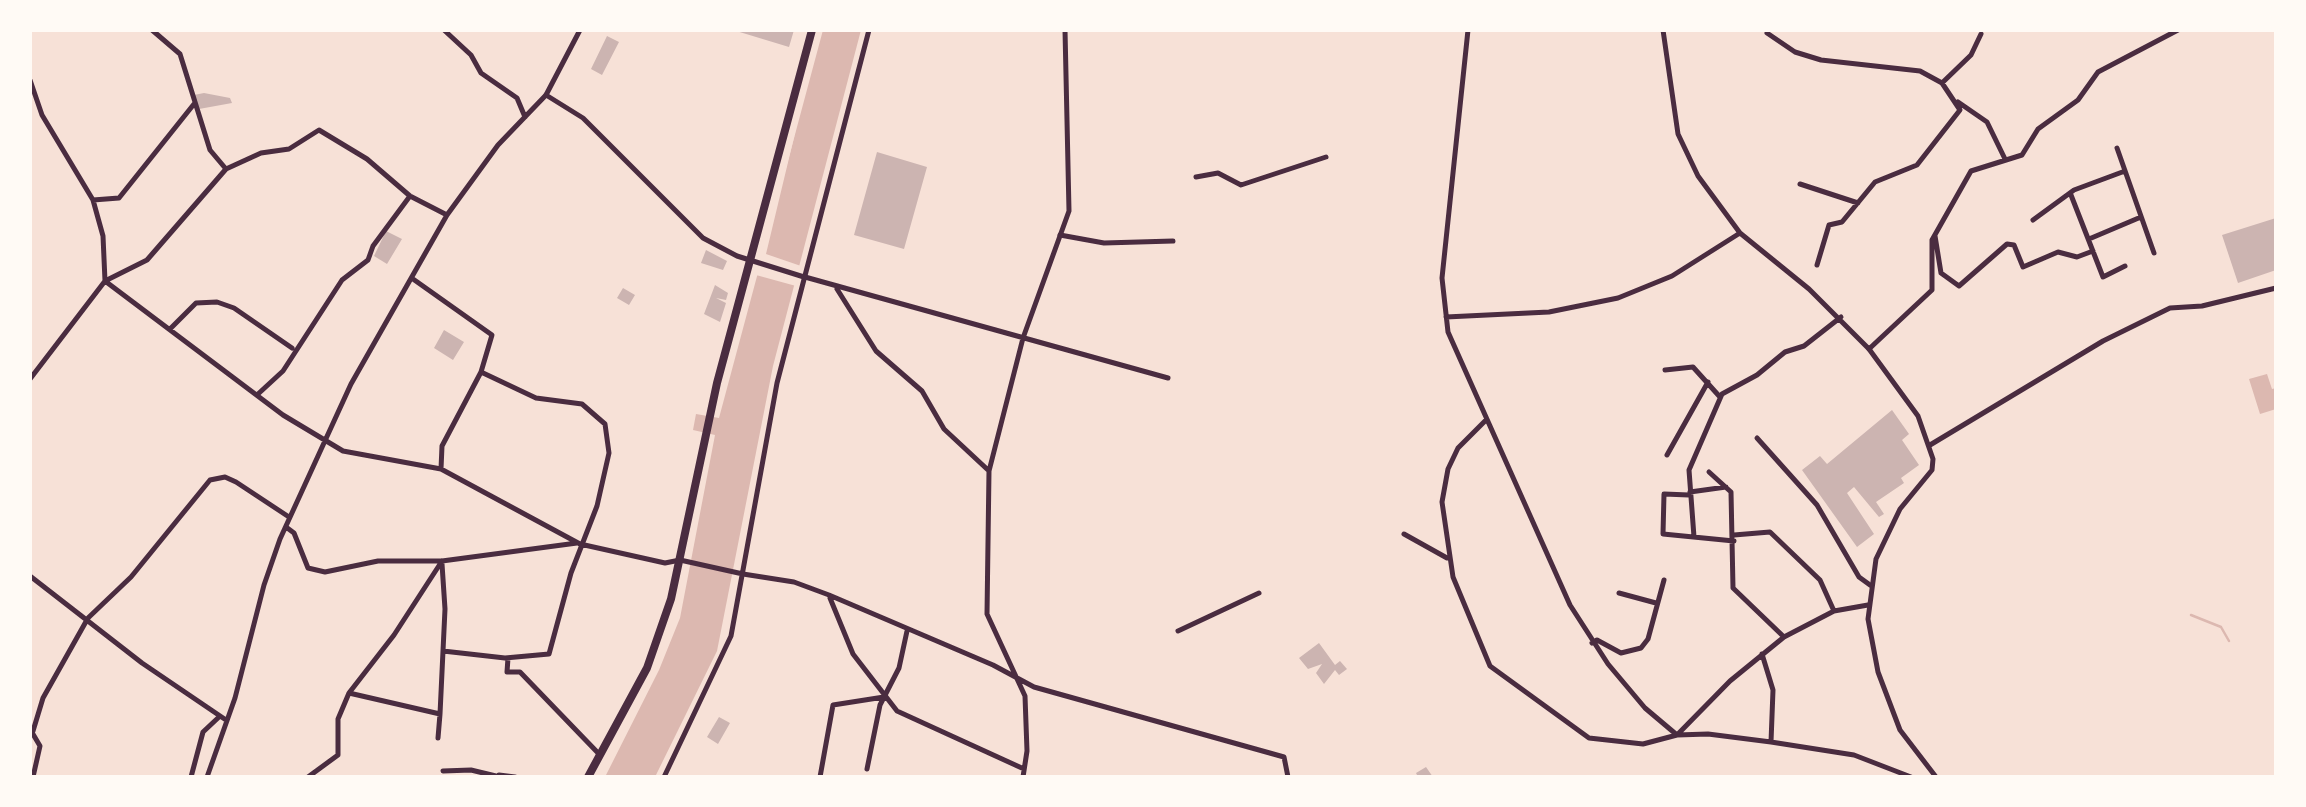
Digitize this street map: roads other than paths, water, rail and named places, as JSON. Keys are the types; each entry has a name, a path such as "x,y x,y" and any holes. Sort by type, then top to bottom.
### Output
{"highway":[{"path":"588,777 648,668 685,561 706,432 755,262 812,30"}],"street":[{"path":"152,30 180,54 210,150 226,168"},
{"path":"444,30 472,55 482,73 516,98 525,117"},
{"path":"206,777 264,585 356,373 413,279 446,215 498,145 546,94 580,30"},
{"path":"664,777 730,636 760,458 802,276 868,30"},
{"path":"829,595 853,654 884,697 907,720 1023,773 1026,708 1020,680 988,614 989,470 1023,338 1070,211 1065,30"},
{"path":"1468,30 1442,278 1446,318 1486,420 1570,605 1592,644 1644,708 1676,735"},
{"path":"1663,30 1678,134 1698,176 1740,233 1840,317 1868,349 1910,403 1930,445 1932,470 1895,518 1870,584 1868,604 1872,644 1887,698 1909,745 1936,777"},
{"path":"1868,349 1932,290 1935,236 1971,171 2022,155 2038,129 2078,100 2098,72 2178,30"},
{"path":"1767,33 1796,52 1820,60 1920,71 1942,82 1958,102 1987,122 2006,160"},
{"path":"1942,82 1971,55 1981,34"},
{"path":"30,80 42,115 93,200 104,236 105,282"},
{"path":"546,94 583,118 702,238 755,262 1168,378"},
{"path":"1818,264 1830,224 1842,222 1874,182 1917,164 1958,114 1958,102"},
{"path":"93,200 120,198 194,104"},
{"path":"30,378 105,282 134,270 146,260 226,168 261,154 290,149 320,130 367,159 410,196 446,215"},
{"path":"2117,148 2154,253"},
{"path":"1196,177 1218,173 1241,186 1326,157"},
{"path":"2033,220 2070,195 2125,171"},
{"path":"1800,184 1858,204"},
{"path":"2070,195 2103,277 2125,266"},
{"path":"258,394 283,371 293,349 320,317 342,280 368,260 372,246 410,196"},
{"path":"2088,239 2142,217"},
{"path":"1446,318 1549,312 1618,298 1672,276 1740,233"},
{"path":"1060,235 1104,243 1173,241"},
{"path":"1935,236 1942,273 1959,286 2008,244 2014,246 2023,266 2058,252 2077,257 2093,251"},
{"path":"413,279 492,335 481,372 442,446 442,469"},
{"path":"105,282 324,442 358,454 442,469 579,544 665,563 685,561 794,582 1020,680 1284,757 1288,777"},
{"path":"836,286 876,351 922,391 944,430 989,470"},
{"path":"1930,445 2103,341 2170,308 2202,306 2276,288"},
{"path":"170,329 196,303 217,302 234,308 293,349"},
{"path":"1694,537 1688,470 1720,396 1785,352 1804,346 1840,317"},
{"path":"1665,370 1693,367 1720,396"},
{"path":"443,651 508,658 549,654 579,544 598,506 609,452 605,424 582,404 536,398 481,372"},
{"path":"1667,454 1708,382"},
{"path":"1486,420 1458,448 1448,469 1442,502 1448,558 1494,670 1590,738 1643,744 1676,735 1708,734 1854,756 1911,777"},
{"path":"1758,438 1818,505 1859,577 1870,584"},
{"path":"1709,472 1731,492 1733,588 1784,638"},
{"path":"34,777 40,746 31,730 43,698 88,618 131,577 212,479 236,482 290,518"},
{"path":"1726,487 1664,494 1663,534 1734,538 1770,532 1820,580 1834,610"},
{"path":"286,527 294,533 313,572 400,559 442,561 579,544"},
{"path":"1404,534 1448,558"},
{"path":"438,738 446,586 442,561"},
{"path":"308,777 338,755 338,720 349,693 394,635 442,561"},
{"path":"30,576 222,718"},
{"path":"1592,644 1597,640 1621,653 1636,651 1648,639 1664,580"},
{"path":"1178,631 1259,593"},
{"path":"1618,593 1656,604"},
{"path":"1676,735 1784,638 1834,610 1868,604"},
{"path":"867,770 884,697 899,668 907,631"},
{"path":"1762,654 1773,690 1771,742"},
{"path":"508,658 508,672 520,672 602,756"},
{"path":"349,693 440,714"},
{"path":"820,777 832,705 884,697"},
{"path":"191,777 203,732 222,718"},
{"path":"443,771 515,777"}],"waterway":[{"path":"2191,615 2221,627 2229,641"}]}
